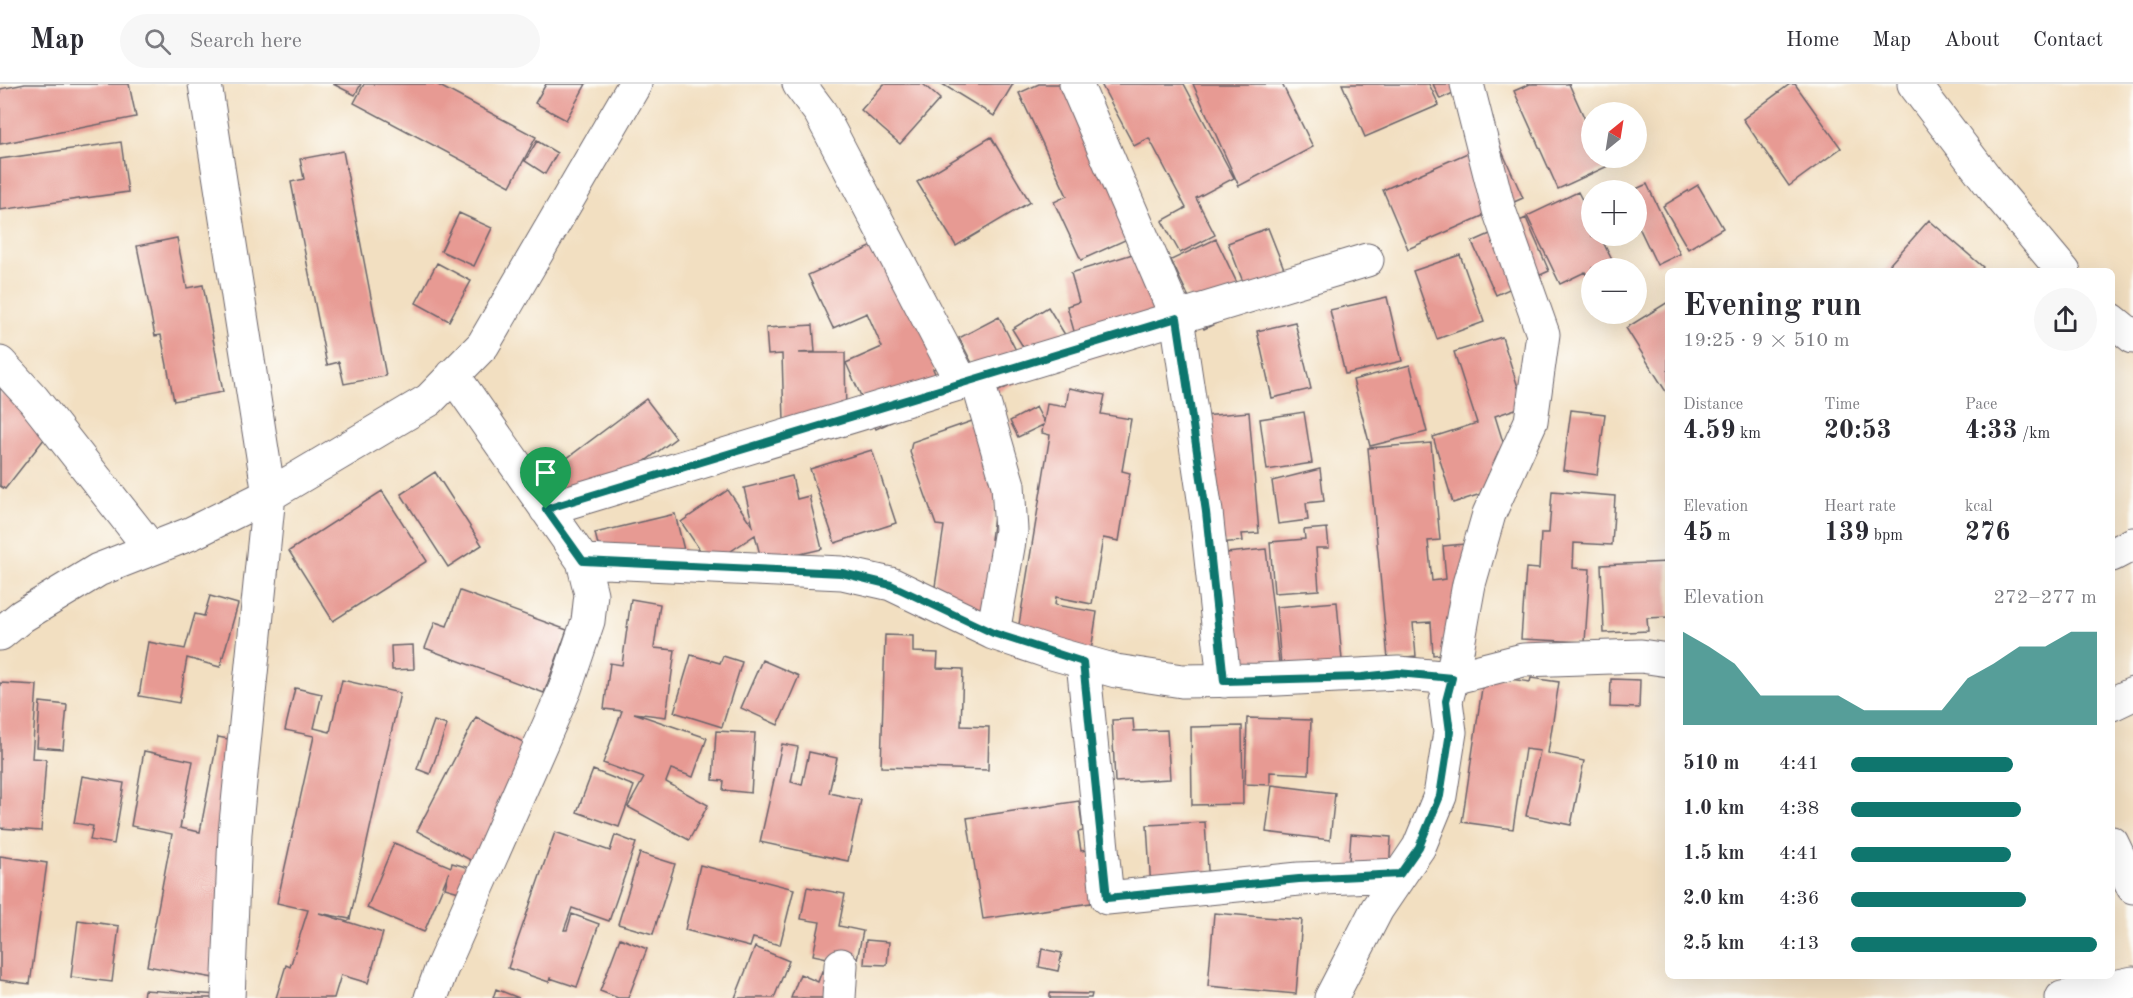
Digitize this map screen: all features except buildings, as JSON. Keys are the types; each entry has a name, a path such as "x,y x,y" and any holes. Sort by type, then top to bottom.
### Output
{"street":[{"path":"205,84 269,495 235,833 228,998"},
{"path":"0,634 22,616 98,570 192,533 269,495 429,400 483,345 635,84"},
{"path":"1076,84 1177,318 1206,512 1224,681"},
{"path":"1331,998 1377,909 1419,847 1440,796 1450,732 1446,701 1468,584 1489,514 1531,421 1543,334 1498,210 1467,84"},
{"path":"1914,84 1991,184 2061,268"},
{"path":"808,88 969,381 1008,484 1011,530 993,633"},
{"path":"546,509 1367,260"},
{"path":"2115,322 2133,337"},
{"path":"0,363 33,399 151,549"},
{"path":"431,998 441,970 565,689 588,621 591,594 583,561 453,375"},
{"path":"2115,553 2133,544"},
{"path":"583,561 842,573 891,585 993,633 1083,662 1116,671 1182,681 1362,677 1398,673 1452,678 1523,660 1641,656 1665,660"},
{"path":"1083,662 1107,898 1299,879 1400,874"},
{"path":"2115,703 2133,694"},
{"path":"2115,849 2133,888"},
{"path":"839,998 841,965"},
{"path":"2062,998 2133,984"}],"route":[{"path":"1177,318 1206,512 1224,681 1362,677 1398,673 1452,678 1446,701 1450,732 1440,796 1419,847 1400,874 1299,879 1107,898 1083,662 993,633 891,585 842,573 583,561 546,509 1177,318"}]}
